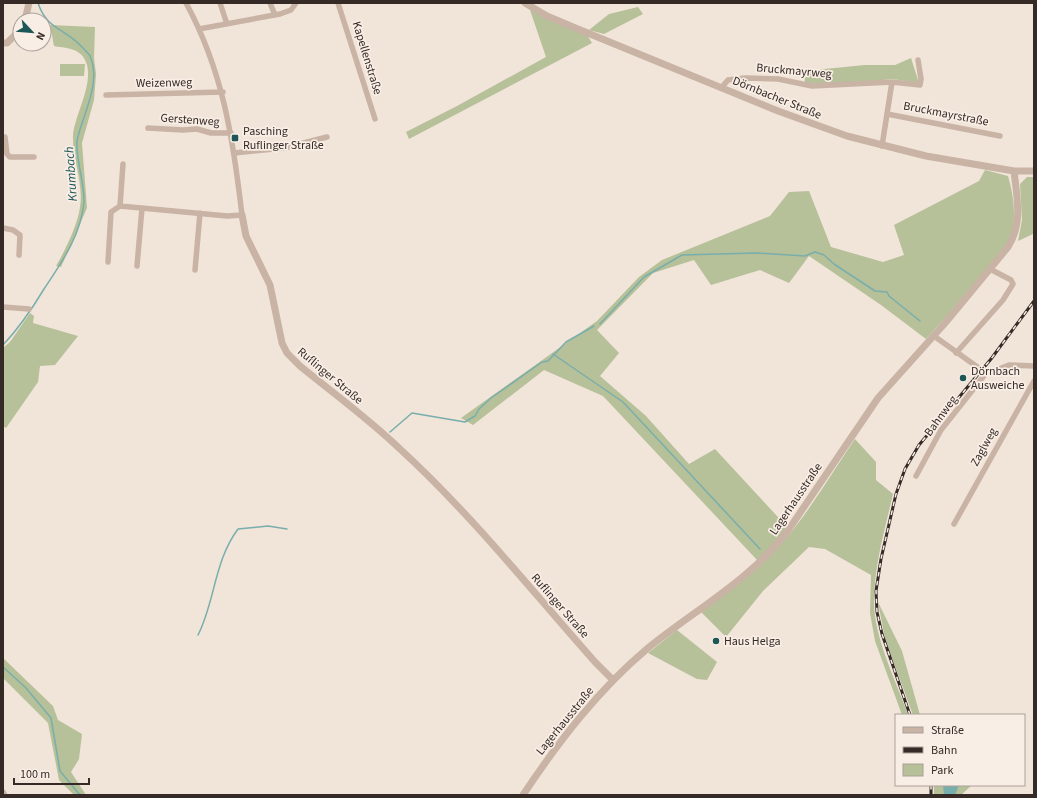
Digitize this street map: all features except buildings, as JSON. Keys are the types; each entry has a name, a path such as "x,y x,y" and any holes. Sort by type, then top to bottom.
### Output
{"street":[{"name":"Ruflinger Straße","path":"186,3 199,29 222,92 231,133 246,236 270,285 279,337 287,353 300,366 393,443 418,466 473,523 594,662 613,680"},
{"path":"220,3 227,24"},
{"path":"270,3 275,15"},
{"path":"199,29 275,15 289,11 296,3"},
{"name":"Kapellenstraße","path":"338,3 374,119"},
{"name":"Dörnbacher Straße","path":"525,3 559,21 808,123 882,146 926,156 1014,171 1034,172"},
{"path":"3,44 12,37"},
{"name":"Bruckmayrstraße","path":"882,146 892,82 920,86 921,79 918,60"},
{"name":"Bruckmayrweg","path":"721,88 728,80 745,78 778,79 812,86 892,82"},
{"name":"Weizenweg","path":"106,95 222,92"},
{"name":"Bruckmayrstraße","path":"887,114 1000,136"},
{"name":"Gerstenweg","path":"148,128 183,130 196,129 211,133 231,133"},
{"path":"3,137 5,137 7,154 10,157 34,157"},
{"path":"234,153 284,148 327,137"},
{"path":"120,206 123,164"},
{"name":"Lagerhausstraße","path":"523,795 572,727 613,680 661,638 751,571 778,544 798,517 867,412 898,374 934,336 1008,247 1017,227 1018,208 1014,171"},
{"path":"108,262 111,212 120,206 227,216 242,214"},
{"path":"137,266 142,208"},
{"path":"195,270 200,214"},
{"path":"3,228 13,230 20,235 19,255"},
{"path":"956,353 1003,300 1013,284 1011,280 990,269"},
{"path":"3,307 29,309"},
{"path":"934,336 978,368 987,372 1009,365 1034,366"},
{"name":"Bahnweg","path":"916,476 941,430 987,372"},
{"name":"Zaglweg","path":"954,524 1034,381"}],"green space":[{"path":"638,7 643,14 604,34 589,30 609,14"},
{"path":"530,10 587,35 592,43 409,139 406,132 546,57"},
{"path":"52,25 95,27 94,58 96,74 94,100 82,143 87,208 61,267 56,266 71,237 80,207 81,198 74,153 73,135 87,86 88,76 84,58 78,52 71,49 54,46"},
{"path":"911,58 919,83 893,79 839,84 805,83 804,71 865,65 895,65"},
{"path":"60,64 85,64 84,76 60,76"},
{"path":"985,170 1008,176 1014,208 1010,240 954,308 926,339 881,305 809,256 789,283 760,270 711,285 694,260 653,273 597,330 619,353 600,376 646,416 689,464 715,449 788,528 758,561 603,396 544,370 473,425 461,418 597,321 639,277 662,260 770,216 789,192 809,191 831,247 883,262 904,255 894,225 979,181"},
{"path":"1027,177 1034,177 1034,231 1033,234 1018,241 1022,220 1020,184"},
{"path":"30,313 34,316 33,323 78,336 55,365 40,366 38,382 6,428 3,426 3,348 10,342"},
{"path":"855,439 876,462 876,480 893,494 878,561 874,588 874,602 875,616 886,659 908,714 902,714 875,641 870,613 871,575 825,549 809,547 763,591 726,637 701,612 737,585 770,556 794,529"},
{"path":"878,602 902,651 920,714 913,714 885,639"},
{"path":"677,630 717,662 707,680 697,679 648,653"},
{"path":"3,658 53,706 58,720 82,734 79,759 71,772 86,795 74,795 59,780 48,723 3,678"},
{"path":"934,786 971,786 961,795 934,795"}],"water":[{"path":"943,786 959,786 955,795 944,795"}],"waterway":[{"name":"Krumbach","path":"3,345 35,304 70,248 79,226 84,202 77,154 77,141 90,99 94,77 93,67 90,56 87,52 76,41 51,24 46,19 38,3"},
{"path":"600,324 644,277 682,255 756,253 805,256 815,252 824,255 834,264 875,291 887,292 889,296 920,321"},
{"path":"390,432 412,413 465,422 475,416 479,409 491,398 542,362 548,361 566,342 594,326"},
{"path":"553,354 623,402 760,549"},
{"path":"198,635 204,622 224,554 238,529 268,526 287,529"},
{"name":"Krumbach","path":"3,667 26,688 51,718 60,771 80,795"}],"railway":[{"path":"910,714 882,634 877,612 876,591 881,559 896,494 905,469 919,445 991,359 1034,301"},
{"path":"931,786 931,795"}],"place":[{"name":"Pasching Ruflinger Straße","path":"235,138"},
{"name":"Dörnbach Ausweiche","path":"963,378"},
{"name":"Haus Helga","path":"716,641"}]}
